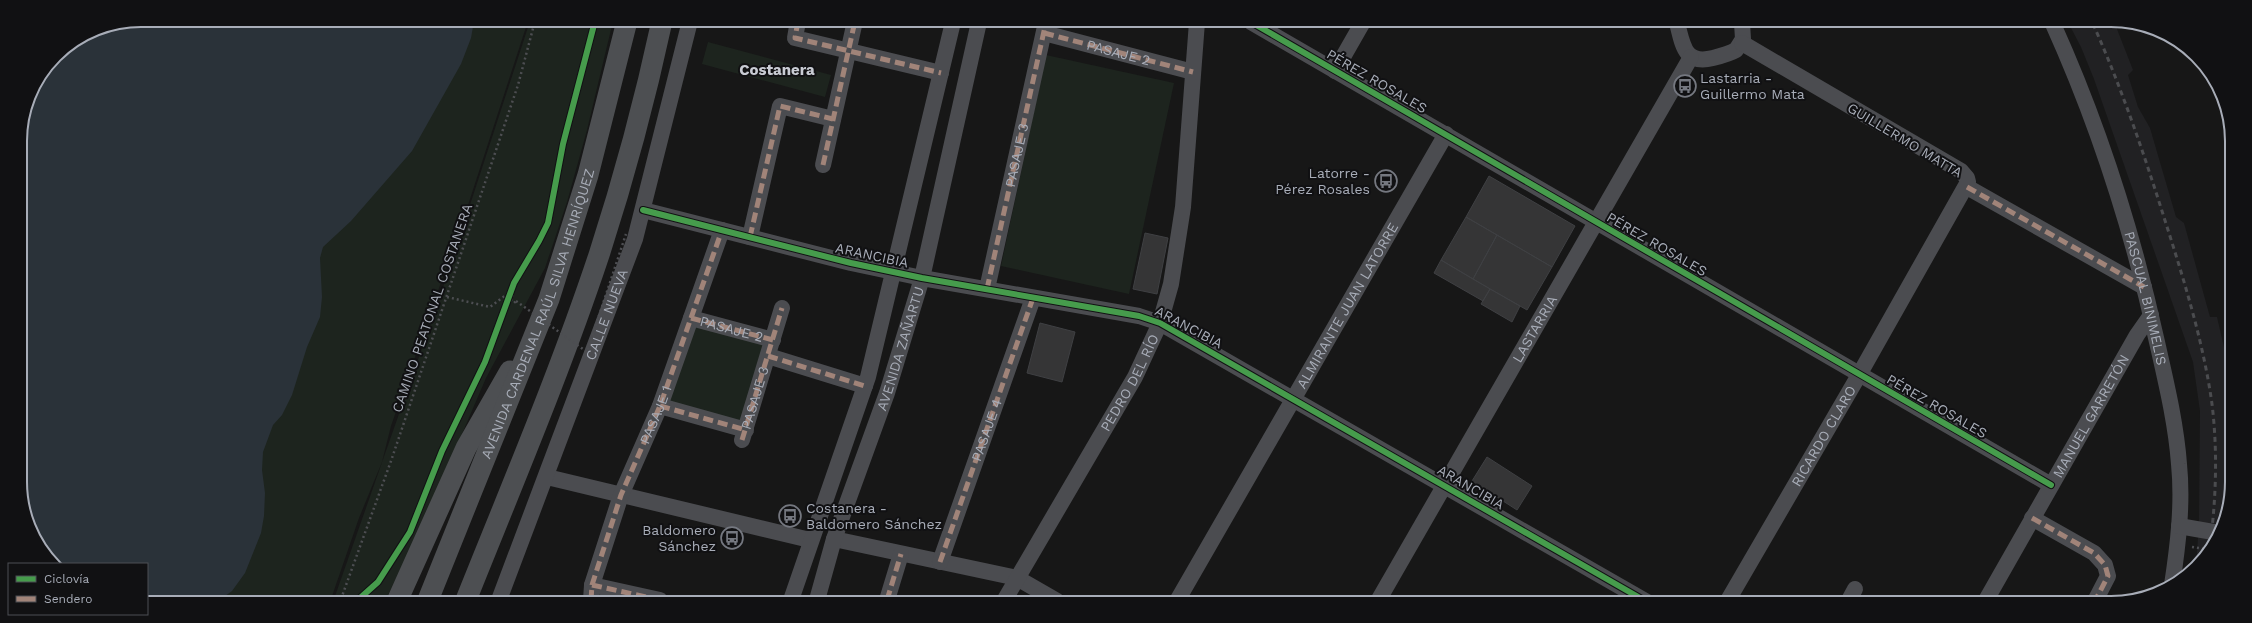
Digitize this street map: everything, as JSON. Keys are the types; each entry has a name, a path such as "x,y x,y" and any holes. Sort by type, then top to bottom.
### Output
{"main road":[{"name":"AVENIDA CARDENAL RAÚL SILVA HENRÍQUEZ","path":"430,596 541,321 588,175 625,27"},
{"path":"468,596 560,363 599,255 635,139 661,27"},
{"path":"402,591 473,434 541,321"}],"street":[{"name":"CALLE NUEVA","path":"501,596 623,274 643,210 689,27"},
{"path":"797,27 794,38 941,74"},
{"path":"822,165 854,27"},
{"name":"AVENIDA ZAÑARTU","path":"792,596 810,540 865,386 894,272 952,27"},
{"name":"AVENIDA ZAÑARTU","path":"818,596 834,539 888,393 922,278 978,27"},
{"name":"PEDRO DEL RÍO","path":"1007,596 1135,377 1160,323 1171,284 1181,226 1197,27"},
{"name":"PÉREZ ROSALES","path":"1260,27 2051,485"},
{"path":"1335,71 1360,27"},
{"path":"1679,27 1684,48 1691,57 1703,60 1732,53 1742,43 1744,34 1743,27"},
{"name":"PASCUAL BINIMELIS","path":"2054,27 2080,87 2098,135 2151,315 2176,435 2179,465 2179,526 2173,578"},
{"name":"PASAJE 2","path":"1045,28 1193,72"},
{"name":"PASAJE 3","path":"987,289 1045,28"},
{"name":"GUILLERMO MATTA","path":"1742,43 1961,171 1967,178 1967,186 2144,288"},
{"name":"LASTARRIA","path":"1381,596 1691,57"},
{"path":"750,237 780,106 833,118"},
{"name":"ALMIRANTE JUAN LATORRE","path":"1180,596 1446,134"},
{"name":"RICARDO CLARO","path":"1730,596 1967,186"},
{"name":"ARANCIBIA","path":"643,210 894,272 1139,316 1160,323 1637,596"},
{"name":"PASAJE 1","path":"591,592 621,495 660,406 722,230"},
{"name":"PASAJE 4","path":"940,562 1033,298"},
{"name":"PASAJE 3","path":"660,406 744,435 782,308"},
{"name":"MANUEL GARRETÓN","path":"1988,596 2137,335 2151,315"},
{"name":"PASAJE 2","path":"691,318 773,340"},
{"name":"PASAJE 3","path":"768,356 865,386"},
{"path":"547,477 810,540"},
{"path":"2032,518 2094,553 2102,560 2108,576 2098,596"},
{"path":"2179,526 2213,532"},
{"path":"834,539 1017,578 1048,596"},
{"path":"888,596 901,554"},
{"path":"591,592 626,596"}],"path":[{"path":"511,291 513,293 511,300 514,302 516,301 587,352 626,234"},
{"path":"507,302 514,282"},
{"path":"447,297 490,307 511,291"}],"shaded area":[{"path":"133,27 526,27 469,202 391,426 382,462 359,518 332,596 148,596 148,563 60,563 42,539 31,512 27,490 27,133 31,111 42,84 60,60 84,42 111,31"},
{"path":"133,27 473,27 471,38 461,64 412,151 351,221 323,247 320,258 322,297 320,317 307,347 292,395 282,415 273,425 263,452 262,470 265,493 264,516 261,533 245,573 232,591 225,596 148,596 148,563 60,563 42,539 36,526 29,504 27,490 27,133 31,111 36,97 42,84 60,60 66,55 84,42 119,29"},
{"path":"528,27 612,27 587,130 567,202 545,268 486,378 425,520 387,596 335,596 439,300"},
{"path":"2071,27 2116,27 2133,70 2128,75 2138,107 2150,128 2176,217 2184,223 2210,317 2217,317 2225,352 2224,497 2219,519 2213,533 2197,557 2199,523 2200,411 2193,362 2094,79 2081,47"},
{"path":"708,42 831,75 825,97 702,64"},
{"path":"1046,55 1174,83 1129,294 1001,266"},
{"path":"691,318 773,340 746,430 660,406"}],"building":[{"path":"1489,176 1575,226 1552,267 1466,217"},
{"path":"1466,217 1497,235 1473,279 1441,260"},
{"path":"1145,233 1168,238 1157,294 1133,289"},
{"path":"1497,235 1552,267 1527,310 1473,279"},
{"path":"1441,260 1490,289 1483,301 1434,273"},
{"path":"1490,289 1520,306 1512,322 1481,304"},
{"path":"1040,323 1075,332 1062,382 1027,373"},
{"path":"1487,457 1532,486 1517,510 1472,481"}],"railway":[{"path":"2094,27 2130,116 2147,164 2170,235 2203,355 2212,404 2216,460 2215,497 2211,538"}],"marked path":[{"path":"797,27 795,38 941,73"},
{"path":"823,165 854,27"},
{"path":"987,289 1045,27"},
{"path":"1044,33 1193,72"},
{"path":"750,237 780,106 833,119"},
{"path":"1967,187 2144,287"},
{"path":"591,596 592,585 621,495 660,406 722,230"},
{"path":"940,562 1033,298"},
{"path":"742,440 782,308"},
{"path":"691,318 773,340"},
{"path":"768,356 865,386"},
{"path":"660,406 746,430"},
{"path":"2032,518 2094,553 2105,565 2108,576 2098,596"},
{"path":"888,596 901,554"},
{"path":"592,585 642,596"}],"cycle path":[{"path":"362,596 378,582 410,532 442,451 485,362 514,283 548,223 563,144 593,27"},
{"path":"1260,27 2051,485"},
{"path":"643,210 851,263 922,278 1139,316 1160,323 1637,596"}],"place":[{"name":"Lastarria - Guillermo Mata","path":"1685,86"},
{"name":"Latorre - Pérez Rosales","path":"1386,181"},
{"name":"Costanera - Baldomero Sánchez","path":"790,516"},
{"name":"Baldomero Sánchez","path":"732,538"}],"district":[{"name":"Costanera","path":"777,70"}]}
